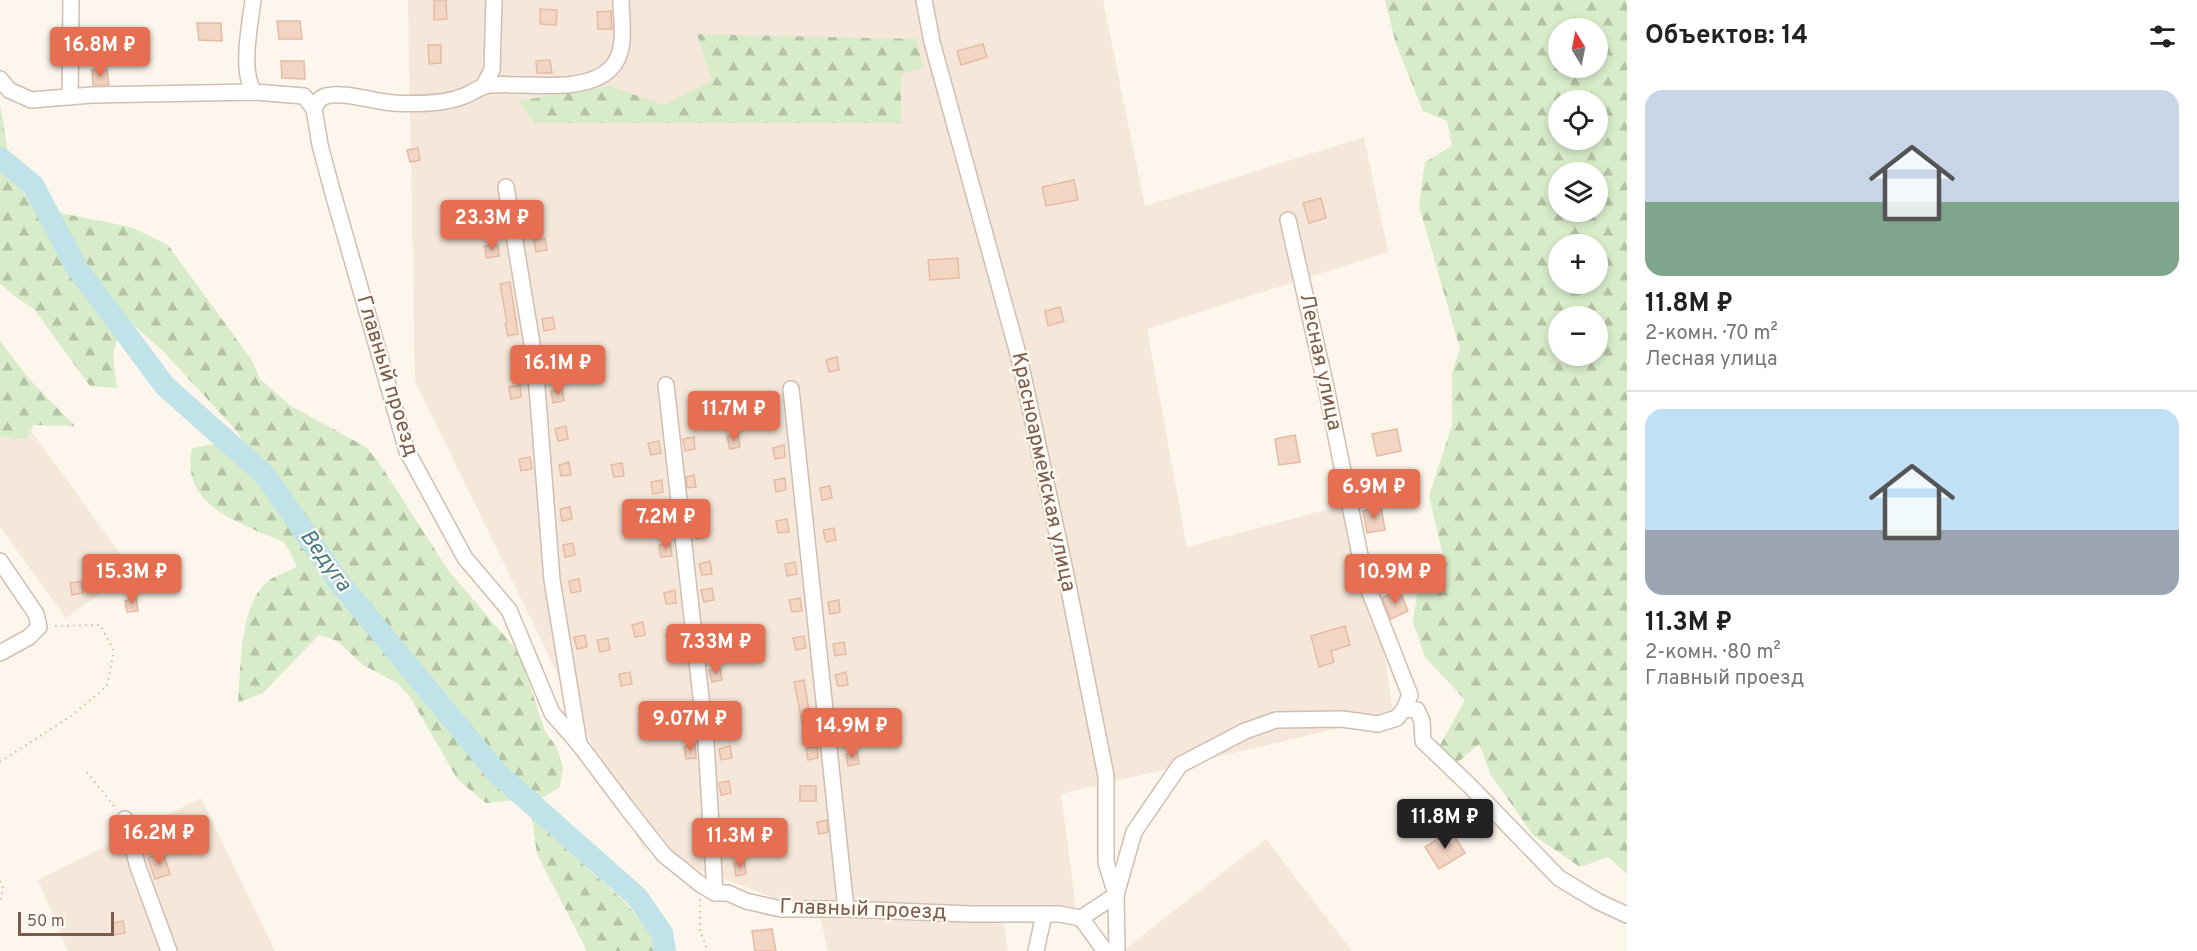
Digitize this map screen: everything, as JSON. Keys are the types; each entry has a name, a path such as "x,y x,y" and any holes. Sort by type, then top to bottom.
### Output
{"street":[{"path":"70,97 71,0"},
{"path":"252,0 247,68 249,85 254,92"},
{"path":"484,85 492,70 493,62 494,0"},
{"path":"0,79 9,90 31,100 254,92 304,96 314,109 318,100 326,96 392,103 423,103 458,98 484,85 529,87 564,85 594,79 609,71 621,50 621,0"},
{"name":"Красноармейская улица","path":"924,0 932,42 1020,361 1064,564 1106,776 1106,862 1116,895 1117,951"},
{"name":"Главный проезд","path":"314,109 320,145 332,190 407,451 465,558 509,610 552,713 579,744 664,855 715,893 728,893 746,901 781,909 1059,914 1081,918"},
{"path":"506,187 535,362 552,580 579,744"},
{"name":"Лесная улица","path":"1288,220 1326,387 1365,580 1410,695 1404,709"},
{"path":"666,385 706,742 715,893"},
{"path":"791,389 846,909"},
{"path":"0,561 36,614 39,627 29,637 0,653"},
{"path":"1105,951 1081,918 1116,895 1134,831 1180,765 1245,731 1276,720 1342,719 1378,724 1397,718 1404,709 1417,710 1422,721 1423,741 1559,878 1597,901 1627,915"},
{"path":"125,819 138,867 169,951"},
{"path":"1036,951 1044,914"}],"path":[{"path":"0,762 71,716 107,686 114,651 100,626 39,627"},
{"path":"87,772 125,819"},
{"path":"0,881 3,888 0,902"},
{"path":"700,884 700,931 708,951"}],"shaded area":[{"path":"408,0 1103,0 1145,206 1364,137 1388,252 1147,329 1187,547 1359,501 1394,715 1061,794 1076,907 1003,919 1008,951 828,951 820,916 642,847 415,381"},
{"path":"0,388 132,570 66,618 0,527"},
{"path":"201,798 275,951 68,951 38,880"},
{"path":"1266,839 1352,951 1127,951 1125,949"}],"green space":[{"path":"1385,0 1627,0 1627,874 1608,857 1580,867 1533,835 1491,775 1479,744 1457,763 1439,747 1465,700 1425,657 1413,621 1418,588 1446,569 1429,496 1452,425 1452,372 1460,349 1419,206 1425,162 1452,146 1447,121 1423,111 1396,44"},
{"path":"697,34 917,39 923,68 901,74 901,123 534,123 518,101 610,86 663,105 712,81"},
{"path":"0,104 10,165 18,186 32,202 50,211 131,227 168,245 251,359 260,379 291,406 366,447 380,464 448,570 519,653 545,731 557,748 563,767 560,787 544,797 486,803 458,780 410,697 397,683 363,665 337,641 319,635 263,693 238,703 243,639 251,606 267,582 297,567 283,542 219,512 199,493 190,466 192,448 242,439 162,350 123,316 113,356 117,388 90,386 34,309 0,283"},
{"path":"0,341 30,380 75,426 33,425 29,437 15,440 0,436"},
{"path":"532,818 627,904 651,935 654,951 587,951 537,854"}],"building":[{"path":"434,0 446,0 447,19 434,20"},
{"path":"540,9 557,10 556,25 540,24"},
{"path":"611,11 612,29 598,29 597,12"},
{"path":"277,21 300,21 302,39 279,39"},
{"path":"197,23 221,23 222,41 199,40"},
{"path":"983,44 987,57 961,65 957,51"},
{"path":"428,45 441,45 441,63 429,64"},
{"path":"550,60 552,73 537,73 536,61"},
{"path":"281,61 304,61 305,79 282,78"},
{"path":"92,70 107,70 109,85 93,85"},
{"path":"418,148 420,160 410,162 407,150"},
{"path":"1074,180 1078,200 1046,206 1042,187"},
{"path":"1321,198 1326,218 1309,223 1303,203"},
{"path":"490,211 492,224 482,226 479,214"},
{"path":"545,238 547,250 536,252 534,240"},
{"path":"498,245 499,256 486,258 485,246"},
{"path":"958,258 959,278 930,280 928,260"},
{"path":"510,282 518,334 508,336 500,284"},
{"path":"1060,307 1064,321 1048,326 1045,311"},
{"path":"553,317 555,329 544,331 542,319"},
{"path":"837,357 839,370 829,372 826,360"},
{"path":"520,385 521,397 511,399 509,387"},
{"path":"562,389 564,401 553,403 551,391"},
{"path":"566,426 568,439 558,441 555,429"},
{"path":"1397,429 1401,451 1377,456 1372,434"},
{"path":"738,435 740,447 730,449 727,437"},
{"path":"1295,435 1300,462 1279,465 1275,439"},
{"path":"694,437 695,449 685,451 683,439"},
{"path":"659,441 661,453 651,455 648,443"},
{"path":"784,445 785,457 775,459 773,448"},
{"path":"530,457 532,469 521,471 519,459"},
{"path":"569,462 571,475 561,476 559,465"},
{"path":"622,463 624,476 614,477 611,465"},
{"path":"694,475 696,487 687,488 686,477"},
{"path":"785,478 786,490 776,492 774,480"},
{"path":"662,480 663,492 653,494 651,482"},
{"path":"830,486 832,498 822,500 820,488"},
{"path":"570,507 572,519 562,521 560,509"},
{"path":"1381,507 1385,530 1367,533 1363,511"},
{"path":"659,512 661,525 651,527 648,515"},
{"path":"787,519 789,532 778,533 776,521"},
{"path":"705,524 707,537 696,539 694,527"},
{"path":"834,528 836,540 826,542 823,530"},
{"path":"573,543 575,555 565,557 563,545"},
{"path":"670,543 672,556 661,557 659,545"},
{"path":"710,561 712,574 702,575 699,564"},
{"path":"795,562 797,574 787,576 785,564"},
{"path":"579,579 581,591 571,593 569,581"},
{"path":"81,581 83,593 72,595 70,583"},
{"path":"712,588 714,600 704,602 701,590"},
{"path":"675,590 676,603 666,604 664,593"},
{"path":"1399,590 1408,611 1391,619 1382,598"},
{"path":"136,598 138,611 127,612 125,601"},
{"path":"800,598 802,611 792,612 789,600"},
{"path":"839,600 840,612 830,614 828,602"},
{"path":"643,622 645,635 635,637 632,625"},
{"path":"1345,626 1350,645 1331,651 1334,662 1319,667 1311,636"},
{"path":"715,627 717,639 706,641 704,629"},
{"path":"677,633 679,645 669,647 666,635"},
{"path":"585,635 587,647 577,649 574,637"},
{"path":"804,636 806,648 796,650 793,638"},
{"path":"608,638 610,650 600,652 597,640"},
{"path":"844,642 846,654 835,656 833,644"},
{"path":"720,668 722,680 712,682 709,670"},
{"path":"630,672 632,684 621,686 619,674"},
{"path":"846,672 848,685 838,686 835,675"},
{"path":"804,680 812,729 804,731 794,682"},
{"path":"723,703 724,715 714,717 712,705"},
{"path":"686,704 688,717 678,718 675,707"},
{"path":"849,715 851,728 841,729 839,718"},
{"path":"695,745 696,758 686,759 684,747"},
{"path":"730,746 732,758 721,760 719,749"},
{"path":"817,746 818,758 808,760 806,748"},
{"path":"857,752 859,764 848,766 846,754"},
{"path":"729,781 731,793 721,795 719,783"},
{"path":"800,786 816,786 816,801 800,801"},
{"path":"827,820 828,832 819,834 817,822"},
{"path":"1451,831 1465,853 1439,869 1425,847"},
{"path":"163,853 170,874 155,879 148,858"},
{"path":"744,862 746,874 736,876 734,864"},
{"path":"123,921 125,933 114,935 112,923"},
{"path":"772,929 776,951 755,951 752,931"}],"waterway":[{"name":"Ведуга","path":"0,158 33,185 77,268 165,386 265,475 339,582 497,773 637,897 662,933 665,951"}]}
